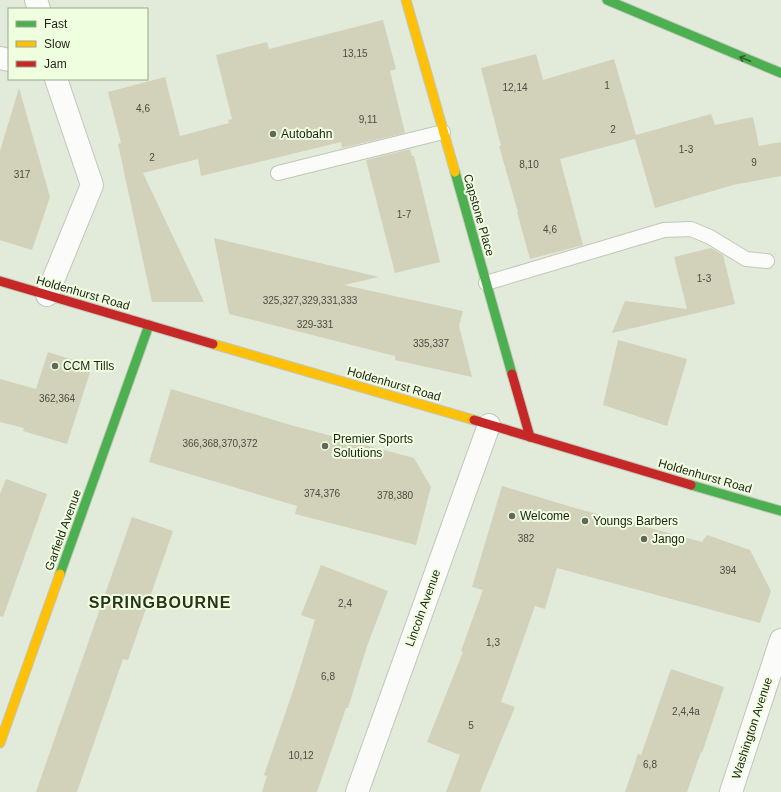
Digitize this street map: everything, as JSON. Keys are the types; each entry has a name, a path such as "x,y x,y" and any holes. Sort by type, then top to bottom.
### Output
{"main road":[{"name":"Capstone Place","path":"406,0 530,437"},
{"path":"607,0 781,73"},
{"name":"Holdenhurst Road","path":"0,281 781,511"},
{"name":"Garfield Avenue","path":"0,743 149,325"}],"street":[{"path":"47,295 92,185 56,80"},
{"name":"Lincoln Avenue","path":"357,792 489,425"},
{"name":"Washington Avenue","path":"731,792 781,640"}],"lane":[{"path":"278,173 443,132"},
{"path":"486,283 664,230 691,229 710,237 746,259 767,261"}],"building":[{"path":"383,20 396,69 390,71 405,133 342,148 341,142 201,176 198,159 143,173 204,302 152,302 118,144 121,143 108,92 165,77 180,136 229,123 228,120 232,119 216,55 267,42 269,49"},
{"path":"536,54 543,80 614,59 636,135 711,114 715,125 753,117 759,146 781,142 781,176 733,185 655,208 635,139 560,159 583,245 530,259 499,146 501,146 481,68"},
{"path":"19,88 50,197 32,250 0,240 0,151"},
{"path":"410,149 412,156 414,156 440,262 395,273 366,160"},
{"path":"214,238 379,277 344,285 463,311 459,326 472,377 395,360 395,356 229,314"},
{"path":"711,248 723,255 735,304 612,333 625,301 687,309 674,257"},
{"path":"618,340 687,359 667,426 603,405"},
{"path":"48,352 92,366 67,444 23,431 24,428 0,422 0,379 36,389"},
{"path":"171,389 294,426 414,458 431,487 416,545 295,514 297,506 149,462"},
{"path":"6,479 47,494 3,617 0,616 0,494"},
{"path":"502,486 575,508 702,542 707,535 750,550 771,591 760,623 557,568 545,609 535,606 501,702 515,707 480,792 446,792 460,755 427,742 463,652 461,651 483,590 472,587"},
{"path":"132,517 173,531 128,660 123,659 77,792 36,792"},
{"path":"321,565 388,591 367,646 348,708 346,708 317,792 262,792 267,776 264,775 293,691 315,620 301,615"},
{"path":"671,669 724,687 702,753 701,752 687,792 625,792 638,754 641,755"}],"traffic: fast":[{"path":"607,0 781,73"},
{"path":"455,172 512,374"},
{"path":"60,574 149,325"},
{"path":"691,485 781,511"}],"traffic: slow":[{"path":"406,0 455,172"},
{"path":"213,344 474,420"},
{"path":"0,743 60,574"}],"traffic: jam":[{"path":"0,281 213,344"},
{"path":"512,374 530,437"},
{"path":"474,420 691,485"}],"place":[{"name":"Autobahn","path":"273,134"},
{"name":"CCM Tills","path":"55,366"},
{"name":"Premier Sports Solutions","path":"325,446"},
{"name":"Welcome","path":"512,516"},
{"name":"Youngs Barbers","path":"585,521"},
{"name":"Jango","path":"644,539"}],"district":[{"name":"SPRINGBOURNE","path":"160,602"}]}
